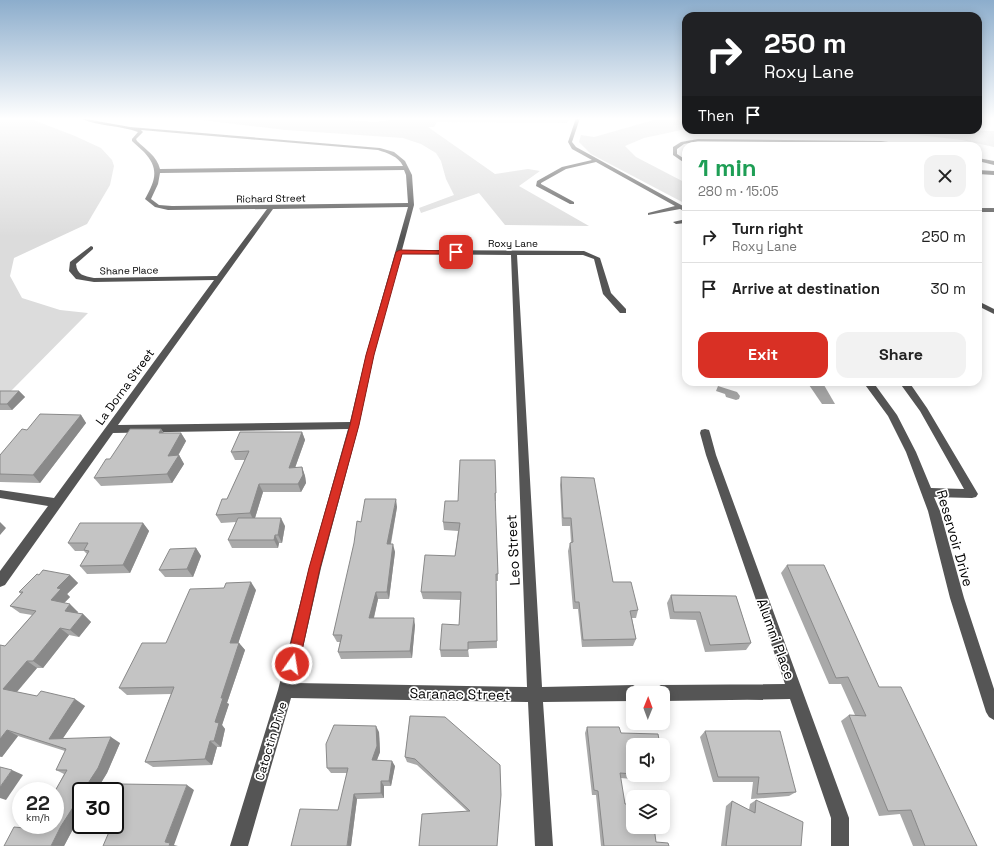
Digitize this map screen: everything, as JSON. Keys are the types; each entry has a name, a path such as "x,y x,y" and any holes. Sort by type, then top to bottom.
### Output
{"street":[{"path":"150,157 158,171 406,168"},
{"name":"Catoctin Drive","path":"239,846 286,690 315,568 354,425 370,355 400,252 411,204 410,175 403,162 397,157"},
{"path":"589,157 682,207"},
{"path":"982,160 994,163"},
{"path":"572,203 538,185 539,182 564,168 595,161"},
{"name":"Richard Street","path":"158,171 157,182 148,199 154,205 163,207 271,207 411,204"},
{"path":"982,172 994,173"},
{"name":"La Dorna Street","path":"0,581 271,207"},
{"path":"650,214 682,208"},
{"path":"982,210 994,210"},
{"path":"676,222 682,221"},
{"name":"Shane Place","path":"91,248 72,263 73,271 79,277 94,280 220,278"},
{"name":"Roxy Lane","path":"400,252 584,252 597,258 607,294 623,311"},
{"name":"Leo Street","path":"514,253 535,695 544,846"},
{"path":"982,305 994,312"},
{"name":"Reservoir Drive","path":"871,386 892,415 911,452 934,511 957,598 994,712"},
{"path":"907,386 924,410 972,494 926,492"},
{"path":"110,429 354,425"},
{"name":"Alumni Place","path":"705,433 711,455 840,818 840,846"},
{"path":"0,494 57,503"},
{"name":"Saranac Street","path":"286,690 535,695 626,694"},
{"path":"670,693 795,691"}],"shaded area":[{"path":"0,157 110,157 114,166 110,185 87,224 14,258 10,276 22,298 60,310 88,313 9,393 0,393"},
{"path":"439,157 471,157 495,174 528,169 540,171 519,186 589,226 505,225 479,193 421,213 419,208 454,195 446,179"},
{"path":"598,157 637,157 682,181 682,202"},
{"path":"718,386 737,392 740,396 739,399 736,400 726,397 725,394 716,391"},
{"path":"810,386 825,386 835,404 822,404"}],"building":[{"path":"0,391 19,391 7,404 0,404"},
{"path":"40,414 81,415 33,475 0,474 0,455 22,429 27,430"},
{"path":"130,429 161,429 159,433 181,433 168,456 179,455 167,474 94,478 106,459 110,459"},
{"path":"240,432 302,432 289,468 302,467 303,475 298,484 259,484 250,513 216,515 222,499 227,499 249,451 231,452"},
{"path":"460,460 495,460 498,574 496,574 497,641 468,642 468,650 440,650 442,624 459,625 461,592 421,592 425,555 455,556 460,523 443,522 445,501 458,501"},
{"path":"561,477 594,478 613,582 631,582 638,610 630,611 636,639 583,640 579,602 575,602 570,543 573,542 571,518 563,518"},
{"path":"365,499 396,499 387,544 393,544 387,592 376,592 369,618 414,618 410,651 338,652 342,635 333,635 354,543 357,521 361,522"},
{"path":"238,518 281,518 278,535 275,535 274,540 228,540"},
{"path":"80,523 143,523 123,565 80,566 89,551 84,550 88,543 68,543"},
{"path":"196,548 187,569 159,570 170,549"},
{"path":"787,565 824,565 879,687 901,687 977,846 925,846 911,810 888,811 849,715 866,716 848,677 836,678"},
{"path":"43,570 70,575 57,588 61,589 51,600 70,604 65,611 83,614 70,630 60,628 33,661 27,661 3,689 37,696 41,691 75,699 49,739 111,737 98,768 89,782 72,782 72,809 64,821 64,782 60,782 67,770 56,770 66,749 7,730 0,739 0,645 5,646 36,611 10,606 23,592 19,592 37,574 39,575"},
{"path":"251,582 230,643 239,643 221,698 223,698 215,722 219,723 214,741 210,741 205,759 145,762 174,687 119,688 142,643 166,643 190,589 224,588 226,583"},
{"path":"671,595 736,596 751,643 710,645 700,612 674,612"},
{"path":"410,716 445,717 500,765 501,795 497,846 419,846 422,814 470,811 415,759 405,757"},
{"path":"334,725 376,726 377,746 372,760 392,761 389,781 381,781 381,793 354,794 347,846 291,846 300,809 338,810 348,768 327,768 326,744"},
{"path":"587,727 619,727 621,733 658,734 659,738 626,738 626,773 620,773 626,804 626,834 655,834 656,842 668,843 669,846 604,846 598,791 594,790"},
{"path":"705,731 780,731 796,792 757,794 759,777 718,777"},
{"path":"0,767 12,770 0,787"},
{"path":"124,784 187,785 165,842 170,843 169,846 103,846 108,834 124,834"},
{"path":"756,800 803,822 801,846 726,846 732,801 755,813"},
{"path":"12,831 12,834 57,834 51,846 4,846"}],"route":[{"path":"292,664 315,568 354,425 370,355 400,252 456,252"}]}
